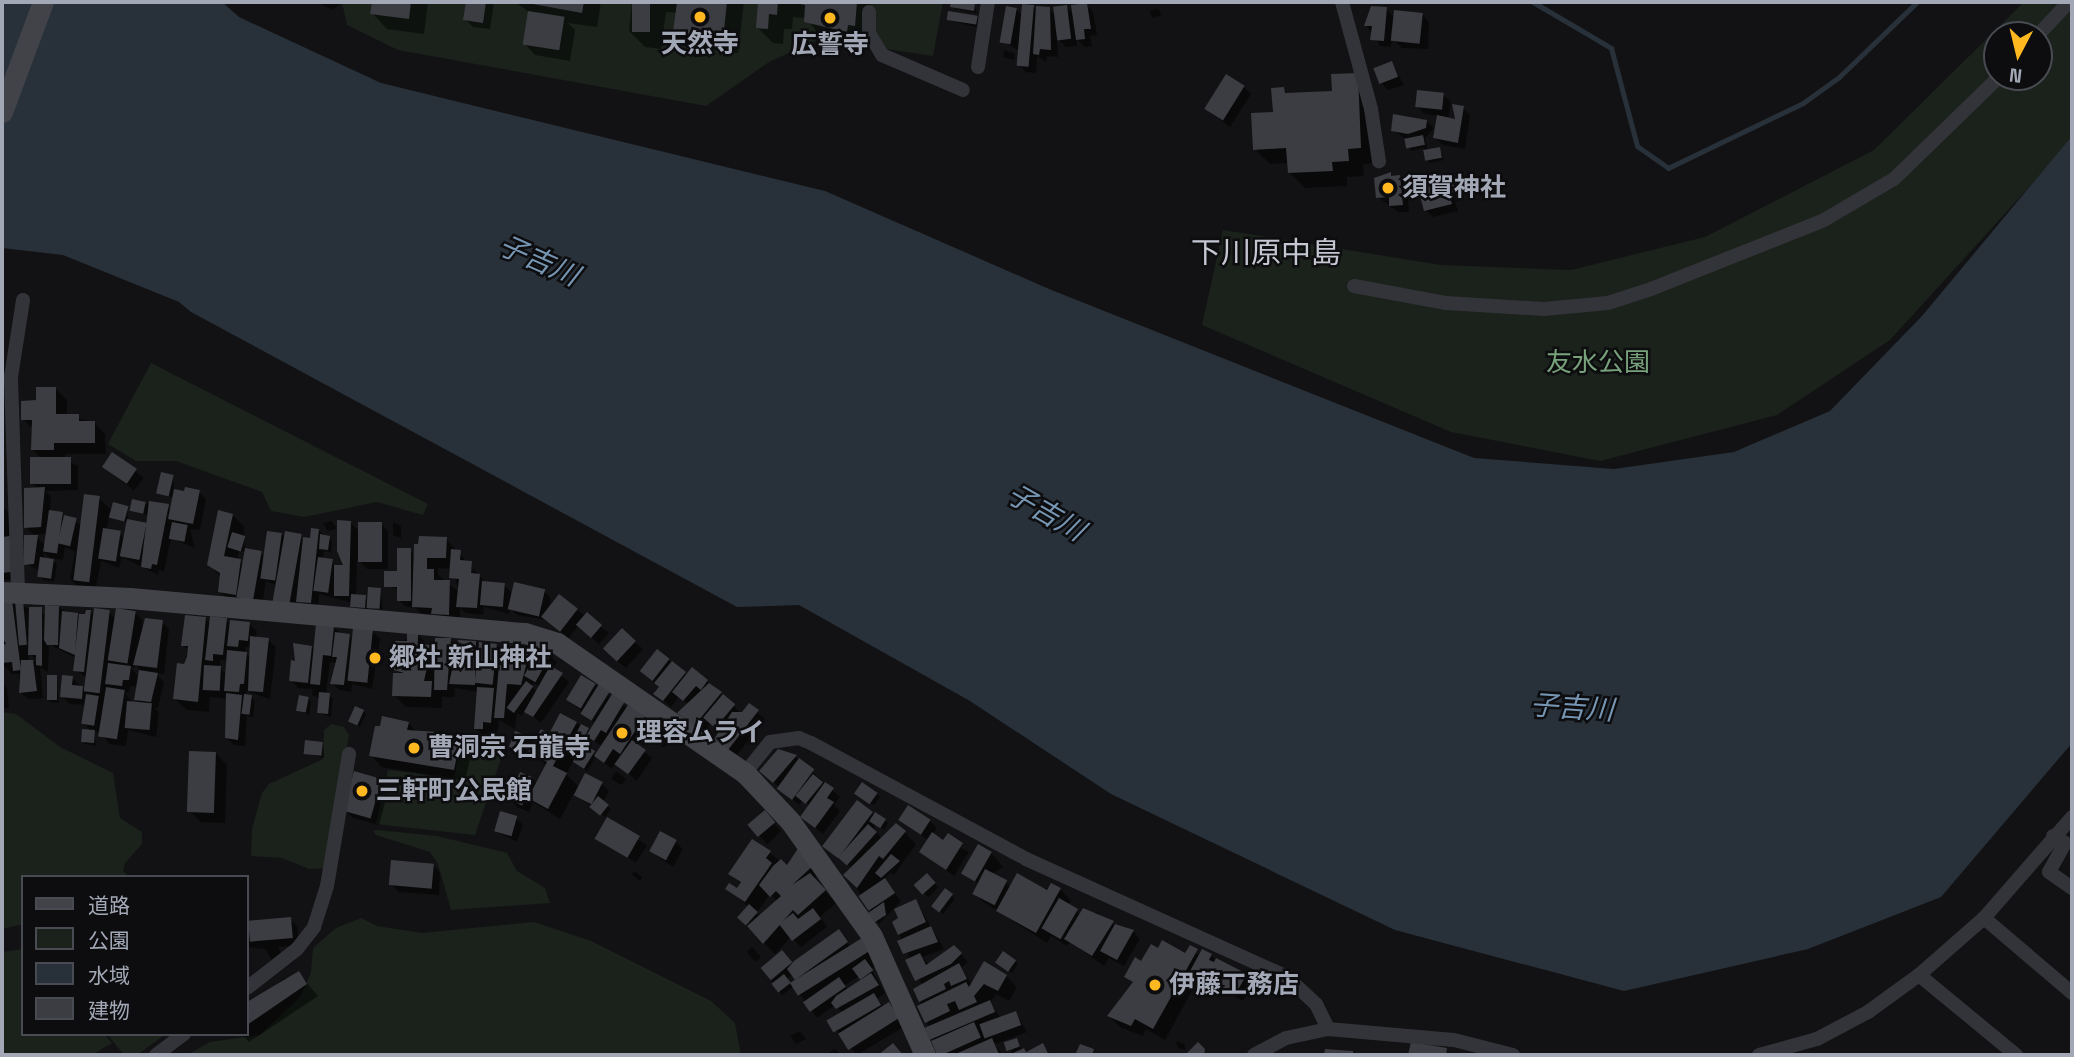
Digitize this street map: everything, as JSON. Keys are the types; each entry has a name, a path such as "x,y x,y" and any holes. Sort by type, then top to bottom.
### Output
{"street":[{"path":"2,112 43,2"},
{"path":"978,67 988,2"},
{"path":"1342,2 1371,109 1379,161"},
{"path":"2051,21 2069,2"},
{"path":"869,12 869,33 882,55 963,90"},
{"path":"1354,286 1446,303 1544,309 1608,303 1651,289 1824,220 1894,179 1984,91"},
{"path":"23,300 10,377 10,591 541,637 586,662 745,773 832,873 872,936 925,1055"},
{"path":"745,773 770,742 799,738 811,743 1038,865 1287,977 1316,1004 1328,1029"},
{"path":"248,987 297,949 314,927 329,873 349,754"},
{"path":"1759,1055 1794,1052 1867,1012 1919,975 1984,918 2072,817"},
{"path":"2053,836 2065,843 2049,872 2072,888"},
{"path":"1984,918 2072,993"},
{"path":"1919,975 2016,1055"},
{"path":"1254,1055 1286,1038 1328,1029 1454,1040 1513,1055"},
{"path":"156,1055 181,1036"}],"green space":[{"path":"342,2 943,2 933,56 820,39 769,62 706,106 398,50 347,25"},
{"name":"友水公園","path":"2024,2 2072,2 2072,140 1890,340 1777,415 1600,461 1451,432 1202,325 1223,230 1441,265 1571,270 1705,237 1874,150 1983,42 1983,91 2053,91 2053,21 2005,21"},
{"path":"151,363 428,504 423,515 377,502 304,517 271,511 262,492 176,461 136,461 108,444"},
{"path":"2,712 16,714 60,747 113,773 120,818 142,832 142,844 125,863 123,871 128,875 21,875 21,924 2,929"},
{"path":"331,724 344,727 349,735 326,868 309,869 282,858 251,856 252,829 262,793 269,784 323,759 324,730"},
{"path":"468,732 503,741 505,747 475,835 376,824 388,770 454,778 462,735"},
{"path":"373,831 437,836 507,853 517,871 545,888 550,903 451,910 438,864 430,852 376,835"},
{"path":"361,918 377,926 422,933 534,922 591,941 711,1001 735,1023 741,1055 187,1055 210,1042 260,1035 301,996 311,972 313,948 336,928"},
{"path":"21,949 21,1036 106,1036 112,1043 92,1055 2,1055 2,952"},
{"path":"109,1036 163,1036 138,1054 124,1055"}],"water":[{"name":"子吉川","path":"2,2 222,2 239,17 381,83 825,191 1049,289 1474,458 1614,469 1734,452 1830,411 1922,316 2072,136 2072,743 1941,897 1808,949 1624,991 1395,930 1111,794 970,701 799,605 737,607 191,312 179,302 63,255 2,248"}],"building":[{"path":"372,2 411,2 409,19 370,14"},
{"path":"466,2 486,2 483,23 463,20"},
{"path":"522,2 584,2 582,13"},
{"name":"天然寺","path":"632,2 650,2 650,32 632,32"},
{"name":"天然寺","path":"677,2 727,2 723,39 673,32"},
{"path":"758,2 778,2 777,15 769,14 768,29 756,28"},
{"name":"広誓寺","path":"791,2 857,2 855,26 848,25 847,32 804,22 805,5"},
{"path":"951,2 975,3 974,11 950,7"},
{"path":"1087,3 1091,29 1084,29 1085,39 1076,40 1071,5"},
{"path":"1022,4 1034,5 1029,67 1017,66"},
{"path":"1067,5 1071,39 1057,40 1053,7"},
{"path":"1006,6 1017,8 1010,44 1000,42"},
{"path":"1036,6 1050,7 1051,50 1040,49 1039,55 1033,54"},
{"path":"1371,6 1387,7 1384,41 1370,40 1372,26 1364,26"},
{"path":"1394,10 1423,13 1420,44 1391,41"},
{"path":"528,11 565,17 559,50 523,45"},
{"path":"948,11 978,16 976,25 947,20"},
{"path":"1392,61 1398,77 1379,84 1373,68"},
{"path":"1358,73 1361,148 1348,149 1349,161 1332,162 1333,171 1288,173 1286,148 1253,150 1251,113 1273,112 1271,88 1284,87 1285,93 1332,91 1331,74"},
{"path":"1226,74 1245,86 1223,120 1204,109"},
{"path":"1417,90 1444,93 1442,110 1415,107"},
{"path":"1452,104 1464,106 1458,143 1433,138 1437,115 1455,119"},
{"path":"1393,114 1427,120 1426,128 1408,134 1391,131"},
{"path":"1423,135 1425,145 1406,148 1404,139"},
{"path":"1440,147 1442,158 1425,161 1423,150"},
{"name":"須賀神社","path":"1391,172 1391,176 1400,175 1403,205 1389,206 1389,197 1376,198 1374,178"},
{"path":"1451,174 1456,192 1449,193 1452,204 1424,211 1416,180"},
{"path":"36,387 56,387 56,414 79,414 79,421 95,421 95,443 54,443 54,450 31,450 32,420 21,420 21,401 36,400"},
{"path":"112,452 137,469 127,484 102,467"},
{"path":"30,457 71,457 71,484 30,484"},
{"path":"161,472 174,475 169,496 156,493"},
{"path":"45,487 41,527 24,528 24,488"},
{"path":"185,487 200,490 193,524 168,519 174,489 184,491"},
{"path":"84,494 100,496 89,582 73,580"},
{"path":"132,499 146,502 143,514 130,511"},
{"path":"149,501 169,504 157,565 152,564 151,569 141,567"},
{"path":"113,502 128,506 124,522 109,517"},
{"path":"49,510 63,512 57,554 43,552"},
{"path":"218,510 233,514 224,556 241,559 236,595 218,592 220,573 207,565"},
{"path":"64,515 77,518 70,546 57,543"},
{"path":"127,519 147,523 139,560 120,556"},
{"path":"337,520 351,521 349,596 334,596 334,565 343,565 337,551"},
{"path":"172,522 188,525 184,542 169,539"},
{"path":"358,522 382,522 382,562 358,562"},
{"path":"103,528 121,531 116,561 98,559"},
{"path":"311,528 319,529 311,603 296,602 303,537 310,538"},
{"path":"267,531 282,533 275,581 260,579"},
{"path":"285,531 302,534 289,604 273,601"},
{"path":"232,532 245,536 241,551 227,547"},
{"path":"320,534 330,536 328,550 319,549"},
{"path":"24,535 38,535 34,564 24,565"},
{"path":"10,536 11,572 2,573 2,537"},
{"path":"419,536 447,537 446,558 427,558 427,569 434,569 434,580 450,580 449,615 431,614 432,608 412,607 414,544 418,544"},
{"path":"245,548 262,551 253,600 236,597"},
{"path":"397,548 411,548 411,601 397,601 397,587 384,587 384,571 397,571"},
{"path":"451,549 461,550 460,560 472,561 471,573 480,574 477,608 456,607 459,579 449,578"},
{"path":"40,557 54,559 51,579 37,577"},
{"path":"318,557 333,559 328,593 313,591"},
{"path":"482,581 505,583 503,607 480,605"},
{"path":"514,582 545,589 539,616 508,609"},
{"path":"368,587 381,588 380,609 367,608"},
{"path":"351,594 366,595 365,608 350,607"},
{"path":"559,594 578,609 560,632 541,617"},
{"path":"12,600 21,670 13,671 12,662 2,663 2,645 6,644 2,637 2,601"},
{"path":"23,600 27,645 19,646 15,601"},
{"path":"45,605 59,606 58,645 47,645 44,640"},
{"path":"29,607 42,607 42,666 36,665 36,655 28,655"},
{"path":"94,608 110,610 100,693 84,691"},
{"path":"116,608 136,611 127,663 108,660"},
{"path":"86,610 91,610 84,672 73,671 75,655 59,648 62,611 78,613 75,652 79,614 85,614"},
{"path":"587,612 602,625 591,638 576,625"},
{"path":"185,615 206,617 198,702 173,699 177,663 184,664 187,657 188,646 181,646"},
{"path":"210,616 227,618 223,655 213,654 213,661 205,660"},
{"path":"145,618 163,620 157,668 133,665"},
{"path":"230,620 250,622 248,641 239,640 238,647 227,646"},
{"path":"316,624 334,626 331,656 323,655 320,685 310,684"},
{"path":"353,628 373,630 367,683 347,681"},
{"path":"622,628 636,641 617,661 603,648"},
{"path":"335,632 350,634 344,685 330,684 337,657 332,657"},
{"path":"407,634 418,634 418,644 432,645 424,681 432,681 431,697 392,696 393,673 404,673 394,670 395,641 407,641"},
{"path":"250,636 269,638 263,692 248,691"},
{"path":"435,638 451,638 447,690 434,690"},
{"path":"458,640 476,641 475,685 449,684"},
{"path":"479,642 497,644 493,685 475,683"},
{"path":"293,643 312,646 308,683 289,681 291,660 295,661"},
{"path":"501,645 531,647 521,685 507,684 504,718 494,718"},
{"path":"540,647 551,653 535,682 524,676"},
{"path":"657,649 670,659 652,681 640,671"},
{"path":"227,650 247,652 244,684 240,684 239,692 224,691"},
{"path":"21,660 33,660 37,691 19,693"},
{"path":"672,661 686,672 663,701 653,694 659,687 654,683"},
{"path":"108,663 131,666 129,680 123,680 122,686 105,684"},
{"path":"204,665 221,666 220,691 203,690"},
{"path":"550,666 563,673 533,717 524,712"},
{"path":"692,667 708,680 701,690 696,686 683,701 672,692"},
{"path":"139,670 158,673 151,702 134,700"},
{"path":"47,675 57,675 57,700 47,700"},
{"path":"62,675 73,676 72,685 83,686 82,699 60,697"},
{"path":"581,675 596,684 581,709 566,700"},
{"path":"526,681 533,686 514,713 507,708"},
{"path":"709,683 722,692 694,726 677,713"},
{"path":"599,684 610,691 591,721 580,714"},
{"path":"106,687 125,690 117,739 98,736"},
{"path":"477,687 494,688 491,723 483,722 483,729 474,729"},
{"path":"319,692 330,693 328,714 317,713"},
{"path":"226,693 242,695 238,740 225,738"},
{"path":"86,694 99,696 94,726 81,724"},
{"path":"244,694 252,695 250,715 242,714"},
{"path":"612,694 625,701 606,733 601,730 594,741 586,736"},
{"path":"723,694 735,704 715,728 703,718"},
{"path":"299,695 309,697 306,713 296,711"},
{"path":"127,701 152,703 150,730 125,728"},
{"path":"749,703 759,710 728,750 714,739 732,712 742,712"},
{"name":"理容ムライ","path":"628,705 645,716 620,754 613,749 604,763 594,756"},
{"path":"355,706 364,710 357,726 348,722"},
{"path":"560,713 577,722 553,766 567,773 548,809 528,798 547,762 528,752 541,729 549,734"},
{"name":"曹洞宗 石龍寺","path":"382,716 409,722 407,730 438,732 437,737 460,741 454,770 369,756 375,726 380,726"},
{"path":"581,724 589,728 580,746 572,742"},
{"path":"82,729 95,730 94,743 81,742"},
{"path":"515,731 528,736 522,752 509,747"},
{"path":"305,740 323,742 321,756 304,754"},
{"path":"632,740 646,750 628,774 614,764"},
{"path":"584,744 595,751 584,769 573,762"},
{"path":"778,749 797,755 773,783 759,771"},
{"path":"189,751 216,752 214,813 187,812"},
{"path":"799,758 814,769 792,800 777,789"},
{"name":"三軒町公民館","path":"354,771 382,779 371,818 343,810"},
{"path":"520,772 534,778 522,805 508,800"},
{"path":"585,773 603,782 591,804 574,795"},
{"path":"813,774 823,782 805,804 795,796"},
{"path":"825,782 834,788 827,798 834,802 815,828 800,817"},
{"path":"862,782 878,793 870,804 854,793"},
{"path":"598,796 609,805 600,816 589,807"},
{"path":"857,800 873,812 838,858 822,846"},
{"path":"908,805 931,820 921,835 898,820"},
{"path":"765,810 775,822 758,837 747,825"},
{"path":"500,811 517,816 512,836 494,831"},
{"path":"875,812 886,819 880,828 869,821"},
{"path":"607,817 640,836 627,858 594,839"},
{"path":"896,823 906,831 883,859 879,856 857,888 843,875"},
{"path":"868,824 877,832 847,865 838,857"},
{"path":"660,831 677,840 666,860 649,851"},
{"path":"932,832 943,840 948,833 963,843 946,870 919,852"},
{"path":"752,839 771,851 766,858 772,863 745,902 725,889 729,883 737,888 741,882 728,874"},
{"path":"978,844 992,852 975,881 961,873"},
{"path":"799,847 815,864 792,885 810,873 826,890 798,915 793,910 763,944 747,926 781,896 776,891 770,897 759,885 781,859 787,865"},
{"path":"891,854 900,861 881,878 875,873"},
{"path":"391,860 434,864 432,889 389,885"},
{"path":"985,869 1007,880 995,905 972,894"},
{"path":"927,873 936,883 922,895 914,885"},
{"path":"1017,873 1047,890 1051,883 1061,888 1036,933 996,911"},
{"path":"885,878 895,893 869,911 858,896"},
{"path":"945,888 953,894 939,912 931,906"},
{"path":"1059,898 1078,909 1061,939 1042,928"},
{"path":"916,899 926,922 898,935 892,922 898,918 894,909"},
{"path":"884,902 886,915 875,922 868,913"},
{"path":"749,904 758,912 746,925 737,917"},
{"path":"813,908 821,919 792,941 779,924 793,913 798,919"},
{"path":"1083,908 1114,921 1092,956 1064,939"},
{"path":"291,917 293,938 250,942 248,921"},
{"path":"1115,924 1134,930 1117,960 1100,951"},
{"path":"931,926 938,942 903,954 897,941"},
{"path":"839,929 848,942 795,980 787,969"},
{"path":"862,938 870,951 798,996 790,983"},
{"name":"伊藤工務店","path":"1162,940 1185,953 1190,945 1198,949 1153,1029 1135,1019 1131,1026 1107,1016 1133,982 1124,977 1135,957 1141,961 1151,944 1158,948"},
{"path":"954,945 962,953 951,964 915,981 905,960 920,953 926,965"},
{"path":"1202,949 1212,954 1209,960 1214,962 1216,958 1247,974 1235,995 1190,971"},
{"path":"782,950 792,962 771,980 761,968"},
{"path":"1003,951 1016,960 1008,972 995,962"},
{"path":"865,959 873,970 860,980 852,968"},
{"path":"984,961 1007,975 998,991 984,984 974,996 977,1002 959,1010 955,1001 947,1004 950,1011 925,1023 917,1006 966,982 969,987"},
{"path":"959,963 967,979 951,986 949,981 944,984 946,989 919,1002 913,989"},
{"path":"299,971 307,984 248,1024 248,1001"},
{"path":"871,973 879,985 836,1009 831,1003 836,996"},
{"path":"784,974 791,983 778,993 771,984"},
{"path":"839,977 846,987 810,1012 803,1002"},
{"path":"874,993 881,1005 833,1033 826,1020"},
{"path":"990,1000 995,1012 930,1040 925,1028"},
{"path":"889,1002 899,1018 848,1050 838,1034"},
{"path":"1016,1011 1021,1025 984,1038 979,1024"},
{"path":"974,1022 981,1038 942,1055 937,1055 931,1041"},
{"path":"992,1038 999,1054 953,1055"},
{"path":"1017,1038 1020,1047 1006,1051 1004,1042"},
{"path":"1198,1042 1205,1049 1204,1055 1185,1055"},
{"path":"1411,1042 1447,1048 1446,1055 1408,1055"},
{"path":"893,1043 903,1055 878,1055"},
{"path":"1043,1043 1049,1055 1013,1053 1024,1048 1026,1052"},
{"path":"1080,1044 1094,1049 1092,1055 1075,1055"},
{"path":"1325,1049 1353,1051 1353,1055 1324,1055"}],"waterway":[{"path":"1533,2 1611,48 1637,146 1668,168 1803,103 1839,77 1917,2"}],"place":[{"name":"天然寺","path":"700,17"},
{"name":"広誓寺","path":"830,18"},
{"name":"須賀神社","path":"1388,188"},
{"name":"郷社 新山神社","path":"375,658"},
{"name":"理容ムライ","path":"622,733"},
{"name":"曹洞宗 石龍寺","path":"414,748"},
{"name":"三軒町公民館","path":"362,791"},
{"name":"伊藤工務店","path":"1155,985"}],"district":[{"name":"下川原中島","path":"1266,253"}]}
